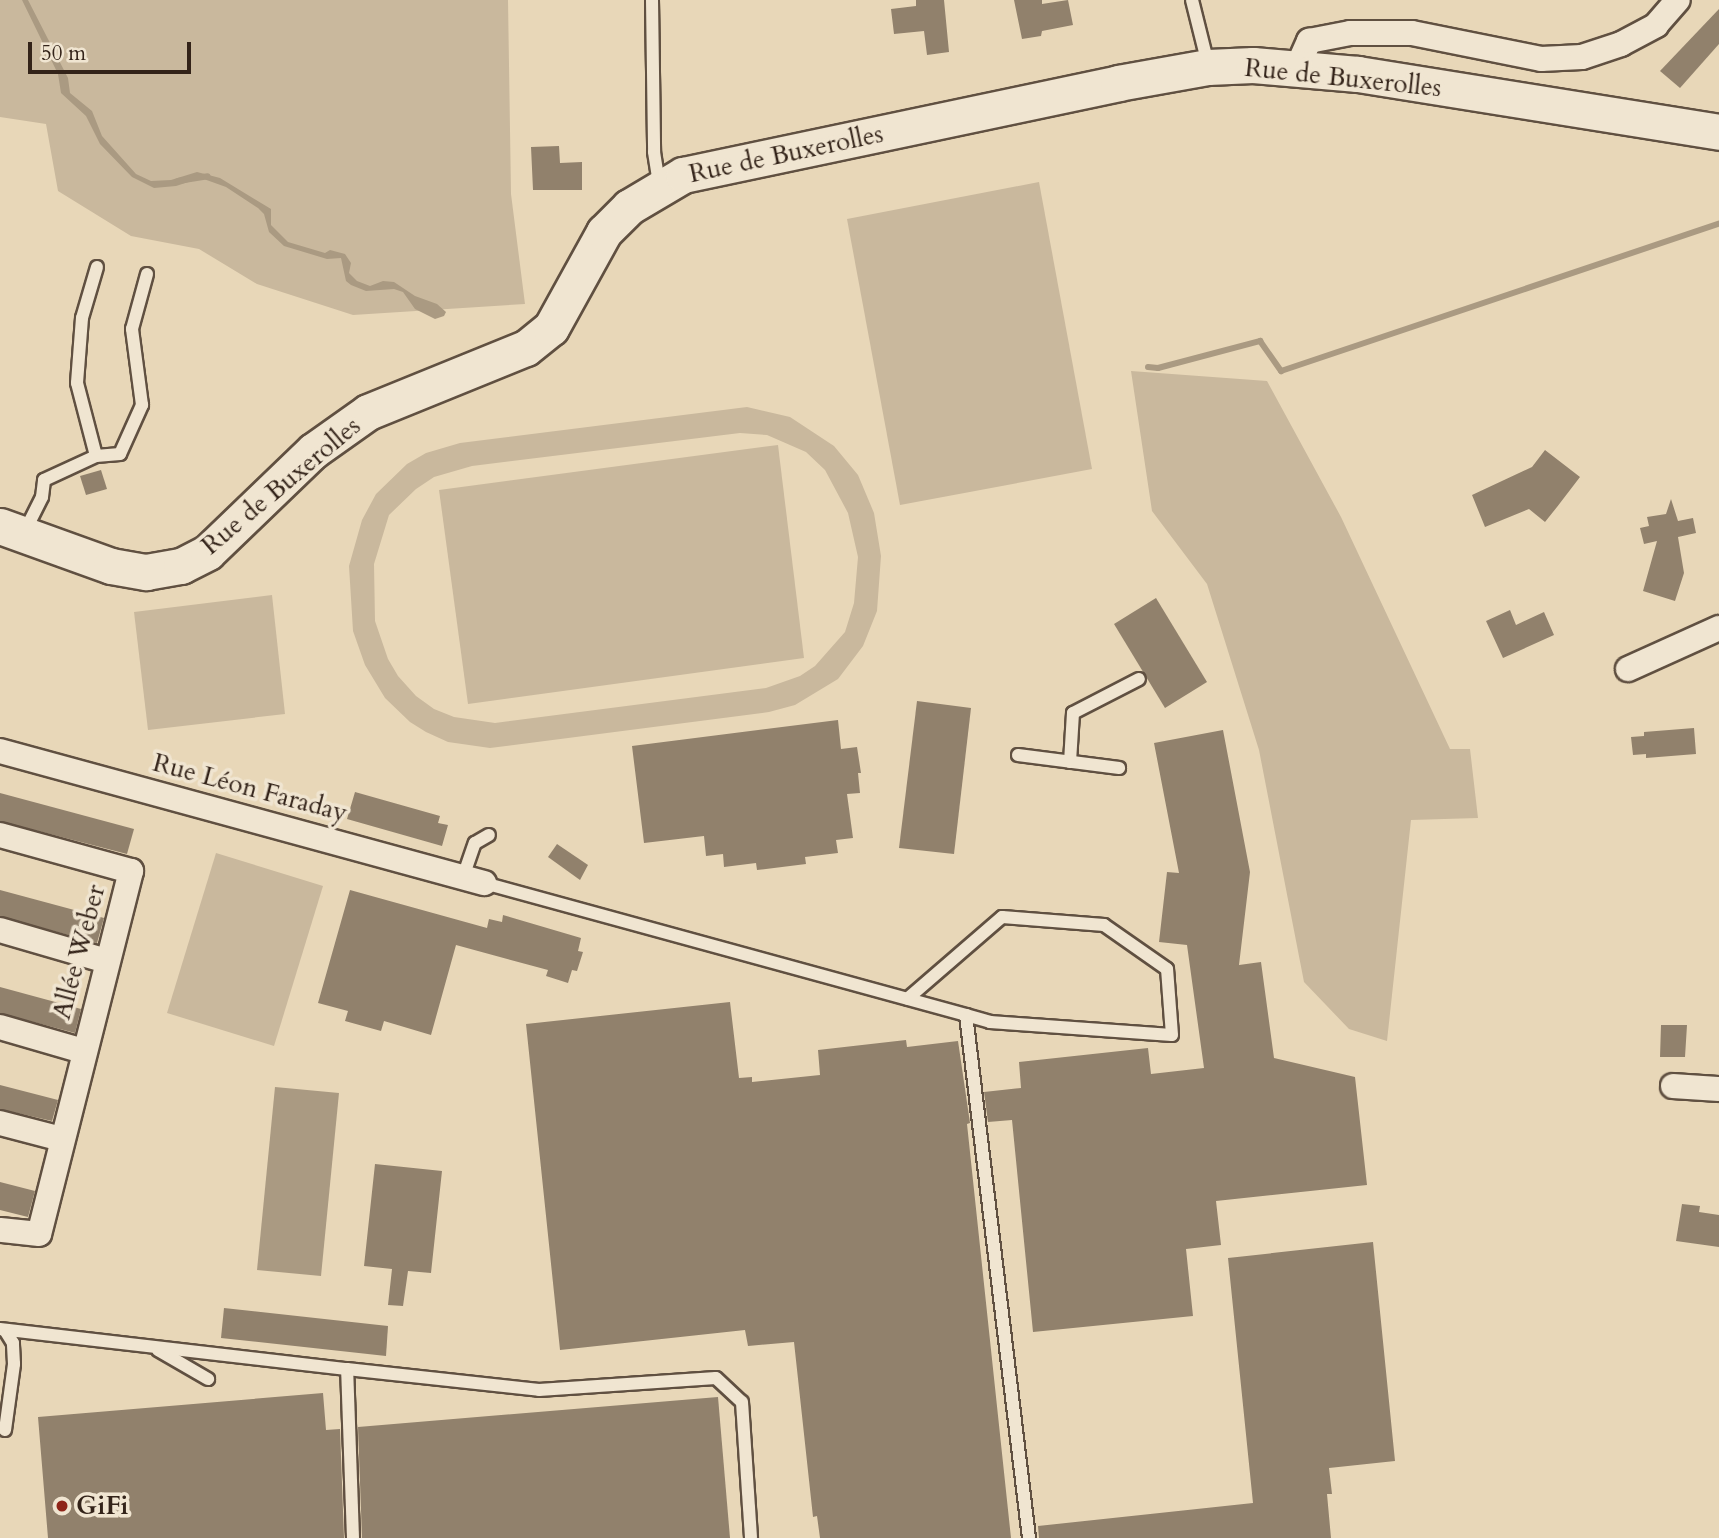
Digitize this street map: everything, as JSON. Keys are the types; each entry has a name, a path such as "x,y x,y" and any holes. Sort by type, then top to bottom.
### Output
{"street":[{"path":"1303,54 1350,33 1412,33 1541,59 1582,57 1621,44 1656,25 1678,0"},
{"name":"Rue de Buxerolles","path":"12,530 111,566 146,572 181,566 208,552 313,451 368,412 526,348 551,328 604,232 629,207 683,175 1118,83 1209,67 1253,65 1303,54 1358,74 1719,132"},
{"path":"1628,669 1719,628"},
{"name":"Rue Léon Faraday","path":"0,751 474,880"},
{"name":"Allée Weber","path":"0,835 131,872 83,1051 39,1234 0,1230"},
{"path":"0,930 107,961"},
{"path":"0,1027 83,1051"},
{"path":"1673,1086 1719,1089"},
{"path":"0,1123 62,1139"}],"lane":[{"path":"652,0 654,152 660,188"},
{"path":"1192,0 1209,67"},
{"path":"96,456 77,383 82,318 97,267"},
{"path":"12,530 42,497 44,480 96,456 120,454 142,405 132,329 147,274"},
{"path":"1070,762 1073,713 1139,679"},
{"path":"1018,755 1119,768"},
{"path":"489,835 475,843 474,880 907,999 990,1021 1172,1035 1167,969 1104,925 1002,917 907,999"},
{"path":"966,1015 1029,1538"},
{"path":"3,1330 539,1390 716,1378 743,1402 751,1538"},
{"path":"3,1330 13,1343 14,1364 5,1430"},
{"path":"152,1346 208,1379"},
{"path":"347,1369 353,1538"}],"shaded area":[{"path":"0,0 508,0 511,194 525,304 353,315 257,284 199,249 131,236 58,191 46,124 0,117"},
{"path":"22,0 28,0 68,78 70,93 92,111 102,136 136,174 151,181 171,180 197,172 220,178 271,209 271,225 288,242 325,253 330,250 345,254 351,263 349,273 357,281 370,286 383,281 394,282 415,296 437,304 446,312 444,316 435,319 415,309 403,292 394,289 366,291 351,285 346,281 341,258 327,259 284,246 269,232 264,214 226,187 201,178 176,186 154,188 132,177 100,144 86,116 61,93 58,74"},
{"path":"1039,182 1092,469 900,505 847,219"},
{"path":"1131,371 1267,381 1341,517 1450,749 1470,749 1478,818 1411,820 1387,1041 1349,1029 1304,982 1259,750 1207,584 1152,511"},
{"path":"747,407 790,417 834,446 858,475 874,513 881,556 877,611 863,646 838,679 795,705 769,712 490,748 448,742 426,732 410,722 385,698 365,665 353,631 349,566 362,520 376,494 407,464 426,453 460,443","holes":["740,433 767,435 806,452 825,470 848,513 858,557 854,603 845,632 815,666 800,676 766,688 495,723 454,717 434,709 416,696 398,676 388,659 375,621 374,564 389,515 416,489 434,477 472,466"]},
{"path":"778,445 804,658 468,704 439,490"},
{"path":"272,595 285,714 148,730 134,612"},
{"path":"216,853 323,886 274,1046 167,1013"},
{"path":"275,1087 339,1093 321,1276 257,1270"}],"building":[{"path":"916,0 944,0 949,52 927,55 924,31 894,34 891,9 916,6"},
{"path":"1014,0 1042,0 1042,4 1068,0 1073,25 1042,31 1041,36 1022,39"},
{"path":"1719,9 1719,44 1680,88 1660,71"},
{"path":"559,146 560,163 582,162 582,190 533,190 531,147"},
{"path":"1545,450 1580,477 1557,507 1545,522 1529,509 1485,527 1472,495 1532,467"},
{"path":"101,470 107,489 86,495 80,476"},
{"path":"1671,499 1678,521 1693,518 1696,533 1678,537 1684,573 1675,601 1643,591 1657,541 1644,544 1640,528 1649,526 1647,517 1666,514"},
{"path":"1156,598 1207,682 1165,708 1114,624"},
{"path":"1510,610 1516,625 1544,612 1554,635 1503,658 1486,621"},
{"path":"917,701 971,708 954,854 899,848"},
{"path":"838,720 841,749 857,747 861,773 858,773 860,793 847,794 853,838 836,840 838,853 805,857 806,864 757,870 756,863 724,867 723,854 706,856 704,836 644,843 632,746"},
{"path":"1694,728 1696,754 1646,758 1646,754 1633,755 1631,737 1644,736 1644,732"},
{"path":"1223,730 1250,872 1239,965 1261,962 1274,1058 1355,1077 1367,1185 1216,1201 1221,1245 1186,1249 1193,1316 1033,1332 1012,1120 988,1122 984,1092 1021,1088 1019,1062 1148,1048 1151,1074 1204,1068 1187,945 1159,942 1167,872 1179,873 1154,743"},
{"path":"355,792 440,816 438,823 448,825 442,846 347,819"},
{"path":"0,793 134,829 127,854 0,821"},
{"path":"557,844 588,865 580,880 548,857"},
{"path":"0,890 104,918 97,943 0,916"},
{"path":"350,890 487,928 489,919 502,922 503,915 581,938 578,951 583,952 577,971 572,970 568,983 546,976 548,970 456,945 431,1035 384,1021 381,1031 345,1021 348,1011 318,1003"},
{"path":"0,987 81,1009 75,1033 0,1013"},
{"path":"730,1002 739,1078 752,1077 752,1082 820,1075 818,1050 906,1040 907,1047 958,1041 970,1123 967,1124 1011,1538 820,1538 817,1516 813,1517 794,1342 748,1346 745,1330 560,1350 526,1024"},
{"path":"1661,1025 1687,1025 1685,1057 1660,1057"},
{"path":"0,1085 58,1100 52,1121 0,1109"},
{"path":"375,1164 442,1171 431,1273 408,1271 403,1306 388,1305 392,1269 364,1266"},
{"path":"0,1182 35,1191 28,1217 0,1210"},
{"path":"1682,1204 1700,1206 1699,1212 1719,1215 1719,1247 1676,1241"},
{"path":"1373,1242 1395,1461 1329,1468 1332,1494 1327,1494 1331,1538 1039,1538 1038,1526 1253,1503 1228,1258"},
{"path":"224,1308 388,1326 386,1356 221,1338"},
{"path":"323,1393 326,1430 340,1429 344,1538 48,1538 38,1417"},
{"path":"718,1397 730,1538 362,1538 358,1427"}],"waterway":[{"path":"178,181 208,176"},
{"path":"1148,367 1158,368 1260,341 1281,371 1719,224"}],"place":[{"name":"GiFi","path":"62,1506"}]}
